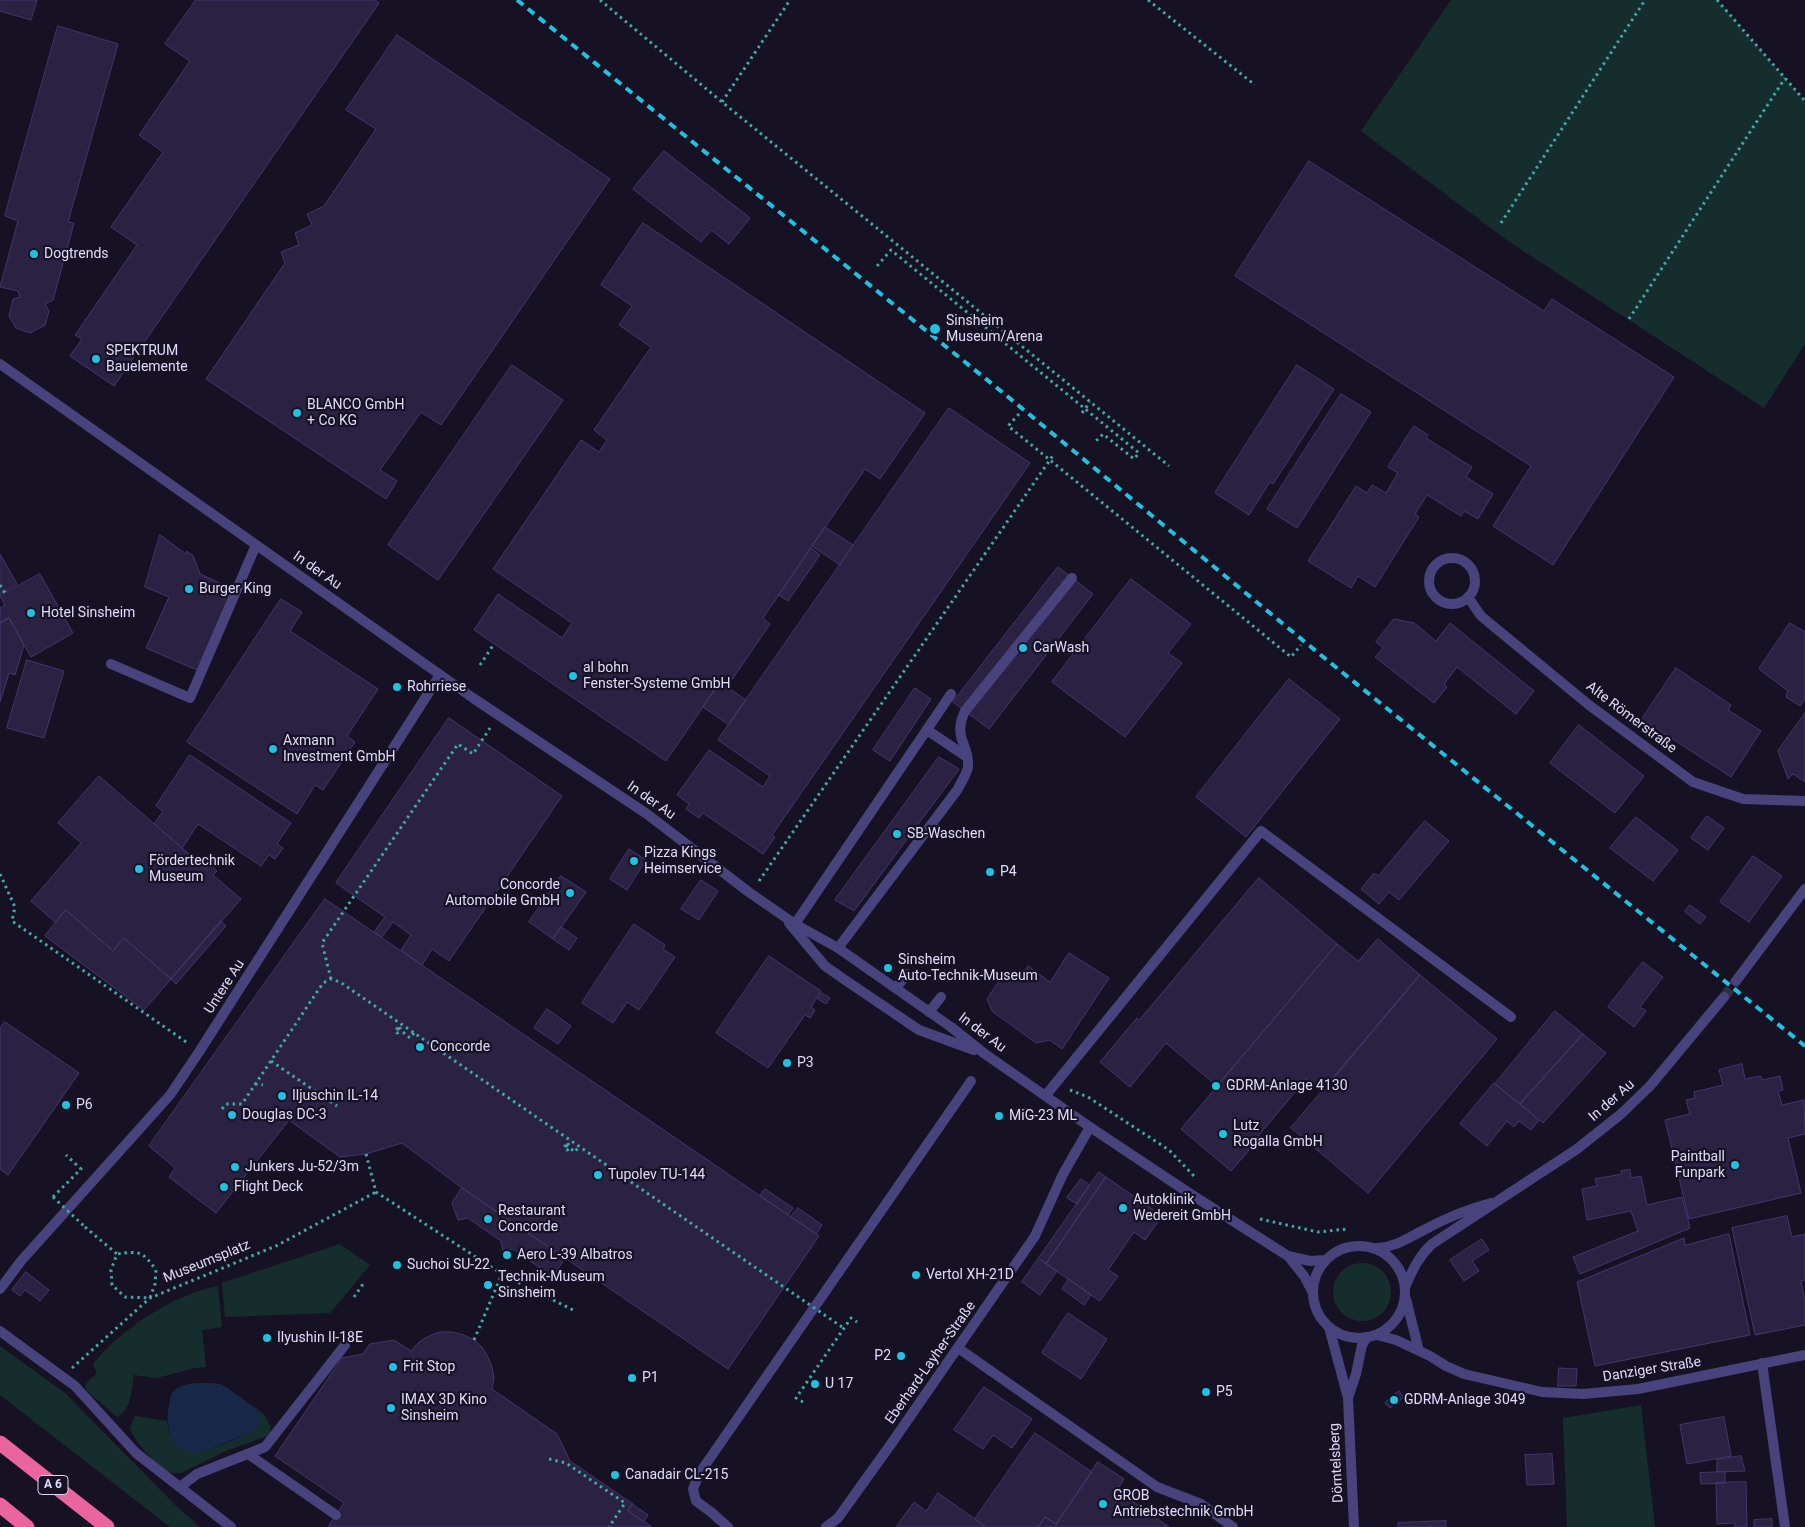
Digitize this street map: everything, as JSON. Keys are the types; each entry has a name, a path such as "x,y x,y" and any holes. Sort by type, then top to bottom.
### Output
{"highway":[{"name":"A 6","path":"0,1443 107,1527"},
{"path":"0,1505 27,1527"}],"street":[{"name":"In der Au","path":"0,364 440,674 647,814 750,894 794,924 838,948 1090,1127 1288,1256 1304,1276 1313,1293"},
{"path":"111,664 190,698 256,545"},
{"path":"1453,558 1466,563 1474,576 1474,584 1468,597 1462,602 1445,604 1432,594 1429,587 1430,573 1439,562 1453,558"},
{"path":"838,948 958,789 968,768 968,757 960,734 965,711 1072,578"},
{"name":"Alte Römerstraße","path":"1468,597 1481,616 1589,705 1693,782 1743,799 1805,801"},
{"name":"Untere Au","path":"0,1289 21,1261 170,1095 440,674"},
{"path":"794,924 951,694"},
{"path":"927,730 968,757"},
{"path":"1046,1095 1261,831 1511,1016"},
{"path":"1736,981 1805,889"},
{"path":"783,916 825,966 919,1030 985,1054"},
{"path":"896,988 907,974"},
{"path":"929,1012 940,997"},
{"name":"In der Au","path":"1406,1285 1420,1256 1432,1244 1576,1149 1621,1114 1650,1086 1724,997"},
{"path":"728,1527 712,1512 696,1501 693,1489 699,1474 971,1081"},
{"name":"Eberhard-Layher-Straße","path":"826,1527 838,1518 1035,1236 1063,1174 1090,1127"},
{"name":"In der Au","path":"1377,1248 1394,1246 1474,1207 1497,1201"},
{"path":"1406,1299 1400,1314 1390,1326 1372,1336 1354,1338 1340,1334 1329,1327 1320,1317 1315,1306 1314,1281 1318,1270 1325,1260 1336,1251 1349,1246 1363,1245 1377,1248 1391,1257 1400,1270 1406,1285 1406,1299 1419,1351"},
{"name":"In der Au","path":"1288,1256 1310,1261 1325,1260"},
{"name":"Dörntelsberg","path":"1329,1327 1348,1398 1354,1527"},
{"path":"0,1331 75,1386 136,1453 231,1527"},
{"name":"Dörntelsberg","path":"1348,1398 1356,1374 1362,1345 1372,1336"},
{"name":"Danziger Straße","path":"1372,1336 1396,1340 1464,1374 1542,1392 1583,1394 1638,1389 1805,1355"},
{"path":"180,1487 197,1474 265,1447 345,1345"},
{"path":"958,1348 1157,1487 1201,1504 1233,1527"},
{"path":"1762,1363 1785,1527"},
{"path":"248,1454 336,1515"}],"path":[{"path":"600,0 722,102 1169,466"},
{"path":"722,102 790,0"},
{"path":"1148,0 1255,85"},
{"path":"1501,223 1645,0"},
{"path":"1718,0 1805,101"},
{"path":"1629,319 1785,78"},
{"path":"877,266 891,250 1139,452 1134,459 1103,434 1094,443"},
{"path":"1082,413 1090,402"},
{"path":"1019,414 1008,426 1291,657 1301,645"},
{"path":"750,894 1054,454"},
{"path":"0,585 5,593"},
{"path":"480,665 494,644"},
{"path":"331,980 322,943 456,743 473,754 490,728"},
{"path":"0,874 15,907 12,921 199,1052"},
{"path":"222,1109 226,1104 242,1104 323,983 331,980 340,982 844,1328"},
{"path":"399,1028 410,1038 414,1033"},
{"path":"270,1061 337,1106"},
{"path":"255,1084 263,1084"},
{"path":"567,1144 575,1152 579,1146"},
{"path":"366,1154 376,1192 502,1274 575,1311"},
{"path":"66,1155 81,1168 53,1197 117,1254 134,1252 146,1256 156,1270 150,1298 125,1297 112,1286 111,1270 117,1254"},
{"name":"Museumsplatz","path":"62,1376 150,1298 276,1246 376,1192"},
{"path":"474,1340 502,1274"},
{"path":"354,1297 363,1284"},
{"path":"803,1402 796,1398 851,1318 857,1322"},
{"path":"549,1458 566,1463 625,1503 612,1525"}],"green space":[{"path":"1451,0 1717,0 1805,101 1805,344 1764,408 1508,241 1361,131"},
{"path":"340,1244 370,1265 330,1313 225,1317 222,1283"},
{"path":"1356,1263 1368,1263 1383,1271 1391,1286 1391,1298 1383,1313 1368,1321 1356,1321 1341,1313 1333,1298 1333,1286 1341,1271"},
{"path":"218,1286 222,1327 202,1330 206,1367 157,1378 134,1375 126,1409 117,1417 87,1391 85,1386 97,1374 93,1364 118,1338 166,1305 201,1290"},
{"path":"0,1346 65,1393 175,1505 200,1527 170,1527 0,1395"},
{"path":"1641,1405 1655,1527 1567,1527 1563,1418"},
{"path":"255,1408 264,1414 269,1424 271,1431 267,1436 226,1451 181,1473 169,1472 158,1465 141,1446 130,1428 135,1416 167,1421 169,1434 198,1453 234,1440 257,1428 260,1417"}],"water":[{"path":"220,1384 229,1389 255,1408 260,1417 260,1425 250,1433 198,1453 189,1452 175,1444 169,1430 168,1414 171,1396 174,1391 182,1386"}],"building":[{"path":"0,0 37,0 31,20 0,11"},
{"path":"196,0 375,0 379,3 114,386 70,356 82,339 75,335 137,245 111,227 163,152 139,135 190,61 165,44"},
{"path":"58,26 118,44 68,222 74,223 53,300 45,304 49,311 45,325 30,333 16,328 9,316 13,299 20,297 18,291 0,287 18,221 5,216"},
{"path":"397,35 610,179 441,425 421,412 380,470 397,481 386,499 206,379 285,263 281,252 299,245 295,233 312,225 307,214 324,206 376,129 346,110"},
{"path":"664,151 750,218 729,244 711,230 701,242 633,189"},
{"path":"1309,161 1544,311 1552,299 1674,377 1553,565 1493,526 1531,466 1235,276"},
{"path":"643,223 925,413 880,479 865,469 763,618 770,624 727,687 720,682 666,761 474,630 498,594 562,638 572,623 493,569 581,440 599,452 607,440 594,430 651,347 619,325 632,306 601,285"},
{"path":"512,365 563,400 438,580 388,545"},
{"path":"1297,365 1334,389 1273,484 1270,482 1249,515 1215,493"},
{"path":"1341,394 1371,412 1297,528 1267,509"},
{"path":"949,408 1030,463 772,835 775,837 763,854 703,813 699,818 686,809 689,804 677,795 709,750 763,787 770,776 718,740"},
{"path":"1414,426 1428,435 1426,438 1472,467 1466,477 1493,494 1478,519 1464,511 1461,516 1427,495 1415,514 1419,517 1375,587 1358,576 1351,588 1308,561 1356,486 1367,493 1372,485 1386,493 1398,473 1388,467"},
{"path":"825,527 853,545 840,565 812,546"},
{"path":"160,535 186,554 187,551 193,556 200,574 233,589 197,670 146,648 169,597 145,587"},
{"path":"811,548 820,555 788,601 779,595"},
{"path":"0,554 17,584 0,594"},
{"name":"CarWash","path":"1058,567 1093,594 989,729 953,702"},
{"name":"Hotel Sinsheim","path":"40,574 73,633 31,657 9,618 0,623 0,608 5,605 0,596"},
{"path":"1131,579 1191,624 1168,653 1182,663 1125,737 1052,682"},
{"path":"281,599 302,612 290,631 378,689 347,736 355,742 323,790 315,785 297,814 187,742"},
{"path":"9,618 24,645 15,675 9,673 0,702 0,623"},
{"path":"1394,619 1414,623 1436,641 1450,623 1534,691 1516,714 1457,667 1444,684 1447,687 1434,703 1375,657 1383,648 1376,642"},
{"path":"1790,623 1805,632 1805,699 1800,706 1786,697 1788,691 1759,669"},
{"path":"27,660 64,671 44,738 7,728"},
{"path":"1676,668 1731,705 1728,710 1761,731 1731,777 1642,719"},
{"path":"1289,679 1340,719 1246,837 1196,797"},
{"path":"720,682 746,700 729,725 703,707"},
{"path":"915,688 931,699 890,761 873,750"},
{"path":"1805,713 1805,782 1793,774 1788,779 1778,751"},
{"path":"449,718 562,796 449,961 432,949 422,965 401,950 411,935 393,922 382,937 374,932 385,917 336,883"},
{"path":"1579,725 1644,776 1615,813 1550,763"},
{"path":"190,755 291,823 277,844 283,848 275,859 269,855 261,866 198,824 182,848 154,824 163,811 156,806"},
{"name":"SB-Waschen","path":"939,757 959,769 854,911 835,900"},
{"path":"99,776 206,869 210,865 217,871 213,875 241,899 171,979 124,938 113,951 66,910 55,922 31,901 81,843 58,823"},
{"path":"1707,816 1724,828 1708,850 1691,838"},
{"path":"1636,817 1678,850 1653,881 1610,848"},
{"path":"1425,821 1449,841 1399,900 1389,892 1379,904 1361,889 1374,873 1378,876"},
{"path":"629,849 646,860 627,890 610,879"},
{"path":"1753,856 1782,876 1749,922 1720,902"},
{"path":"561,876 586,892 553,939 529,922"},
{"path":"1259,878 1337,944 1217,1086 1166,1043 1130,1087 1100,1062 1137,1018 1139,1020"},
{"path":"701,880 718,891 699,920 681,909"},
{"path":"325,899 819,1236 728,1369 462,1188 402,1143 366,1154 340,1157 289,1120 216,1213 169,1177 175,1168 149,1146"},
{"path":"1690,905 1706,917 1700,924 1685,912"},
{"path":"66,910 113,951 124,938 171,979 144,1010 45,936"},
{"path":"221,921 226,926 176,984 171,979"},
{"path":"634,924 665,945 663,949 675,957 639,1010 627,1002 613,1023 582,1003"},
{"path":"561,927 577,938 569,950 553,939"},
{"path":"1378,939 1420,975 1322,1092 1306,1079 1231,1171 1181,1129 1337,944 1358,961"},
{"path":"1069,953 1109,978 1062,1049 1050,1040 1036,1043 992,1011 987,999 1003,975 1014,972 1020,977 1028,966 1050,982"},
{"path":"769,956 821,991 811,1007 815,1010 810,1018 805,1015 768,1068 716,1033"},
{"path":"1643,962 1663,977 1640,1007 1646,1011 1634,1027 1608,1007"},
{"path":"1420,975 1497,1039 1368,1193 1291,1128"},
{"path":"822,993 830,998 826,1004 818,999"},
{"path":"547,1009 571,1026 558,1044 534,1028"},
{"path":"1555,1011 1583,1034 1520,1104 1495,1084"},
{"path":"5,1022 79,1073 8,1175 0,1169 0,1028"},
{"path":"1583,1034 1606,1053 1543,1123 1520,1104"},
{"name":"Paintball Funpark","path":"1742,1064 1745,1079 1761,1076 1762,1080 1780,1076 1783,1090 1778,1091 1782,1105 1804,1100 1805,1134 1788,1138 1801,1193 1689,1219 1665,1120 1690,1114 1686,1100 1695,1098 1694,1092 1723,1085 1719,1070"},
{"path":"1494,1083 1539,1120 1531,1130 1519,1121 1514,1127 1507,1121 1487,1146 1460,1124"},
{"path":"1630,1170 1631,1178 1641,1176 1647,1205 1682,1197 1690,1228 1580,1274 1573,1257 1638,1231 1631,1211 1587,1220 1582,1189 1597,1186 1595,1179 1622,1174 1621,1171"},
{"path":"1099,1172 1106,1177 1046,1264 1039,1258"},
{"path":"1106,1177 1162,1216 1145,1240 1134,1232 1108,1270 1118,1276 1100,1301 1046,1264"},
{"path":"1081,1179 1090,1185 1077,1204 1067,1198"},
{"path":"462,1188 565,1258 553,1277 513,1249 503,1251 501,1241 468,1218 458,1220 452,1203"},
{"path":"765,1189 793,1208 788,1215 760,1196"},
{"path":"798,1208 822,1225 816,1234 791,1217"},
{"path":"1787,1216 1792,1237 1805,1234 1805,1280 1801,1281 1805,1301 1805,1325 1755,1335 1732,1228"},
{"path":"1729,1234 1750,1335 1595,1366 1577,1282 1684,1238 1685,1245"},
{"path":"1482,1239 1489,1250 1472,1261 1479,1271 1464,1281 1450,1260"},
{"path":"1039,1258 1057,1271 1040,1295 1022,1282"},
{"path":"26,1272 49,1290 40,1301 25,1290 20,1296 12,1290"},
{"path":"1069,1279 1091,1295 1084,1305 1062,1289"},
{"path":"1068,1313 1107,1339 1081,1379 1042,1353"},
{"path":"440,1332 464,1335 482,1347 492,1367 494,1378 492,1389 557,1434 570,1461 633,1504 628,1511 652,1527 328,1527 344,1503 275,1456 342,1358 363,1354 370,1344 394,1340 411,1351 419,1342"},
{"path":"1559,1368 1577,1369 1576,1386 1558,1386"},
{"path":"984,1387 1032,1419 1012,1448 993,1435 983,1449 954,1430"},
{"name":"GDRM-Anlage 3049","path":"1399,1391 1404,1397 1390,1408 1385,1403"},
{"path":"1724,1417 1731,1456 1687,1464 1680,1425"},
{"path":"1035,1433 1092,1472 1056,1524 1045,1517 1038,1527 986,1527 975,1519"},
{"path":"1552,1454 1554,1484 1527,1485 1525,1455"},
{"path":"1741,1456 1745,1471 1717,1472 1717,1460"},
{"name":"GROB Antriebstechnik GmbH","path":"1098,1462 1124,1479 1117,1490 1169,1527 1038,1527 1045,1517 1056,1524"},
{"path":"1725,1472 1725,1483 1701,1484 1700,1473"},
{"path":"1746,1482 1747,1527 1735,1527 1735,1523 1717,1524 1716,1483"},
{"path":"938,1493 986,1527 896,1527 914,1502 926,1511"},
{"path":"632,1504 648,1515 644,1522 628,1511"},
{"path":"1772,1519 1772,1527 1754,1527 1754,1520"},
{"path":"1446,1521 1446,1527 1398,1527 1398,1523"}],"tunnel":[{"path":"1724,997 1736,981"}],"railway":[{"path":"517,0 1007,396 1322,656 1805,1046"}],"place":[{"name":"Dogtrends","path":"34,254"},
{"name":"Sinsheim Museum/Arena","path":"935,329"},
{"name":"SPEKTRUM Bauelemente","path":"96,359"},
{"name":"BLANCO GmbH + Co KG","path":"297,413"},
{"name":"Burger King","path":"189,589"},
{"name":"Hotel Sinsheim","path":"31,613"},
{"name":"CarWash","path":"1023,648"},
{"name":"al bohn Fenster-Systeme GmbH","path":"573,676"},
{"name":"Rohrriese","path":"397,687"},
{"name":"Axmann Investment GmbH","path":"273,749"},
{"name":"SB-Waschen","path":"897,834"},
{"name":"Pizza Kings Heimservice","path":"634,861"},
{"name":"Fördertechnik Museum","path":"139,869"},
{"name":"P4","path":"990,872"},
{"name":"Concorde Automobile GmbH","path":"570,893"},
{"name":"Sinsheim Auto-Technik-Museum","path":"888,968"},
{"name":"Concorde","path":"420,1047"},
{"name":"P3","path":"787,1063"},
{"name":"GDRM-Anlage 4130","path":"1216,1086"},
{"name":"Iljuschin IL-14","path":"282,1096"},
{"name":"P6","path":"66,1105"},
{"name":"Douglas DC-3","path":"232,1115"},
{"name":"MiG-23 ML","path":"999,1116"},
{"name":"Lutz Rogalla GmbH","path":"1223,1134"},
{"name":"Paintball Funpark","path":"1735,1165"},
{"name":"Junkers Ju-52/3m","path":"235,1167"},
{"name":"Tupolev TU-144","path":"598,1175"},
{"name":"Flight Deck","path":"224,1187"},
{"name":"Autoklinik Wedereit GmbH","path":"1123,1208"},
{"name":"Restaurant Concorde","path":"488,1219"},
{"name":"Aero L-39 Albatros","path":"507,1255"},
{"name":"Suchoi SU-22","path":"397,1265"},
{"name":"Vertol XH-21D","path":"916,1275"},
{"name":"Technik-Museum Sinsheim","path":"488,1285"},
{"name":"Ilyushin Il-18E","path":"267,1338"},
{"name":"P2","path":"901,1356"},
{"name":"Frit Stop","path":"393,1367"},
{"name":"P1","path":"632,1378"},
{"name":"U 17","path":"815,1384"},
{"name":"P5","path":"1206,1392"},
{"name":"GDRM-Anlage 3049","path":"1394,1400"},
{"name":"IMAX 3D Kino Sinsheim","path":"391,1408"},
{"name":"Canadair CL-215","path":"615,1475"},
{"name":"GROB Antriebstechnik GmbH","path":"1103,1504"}]}
